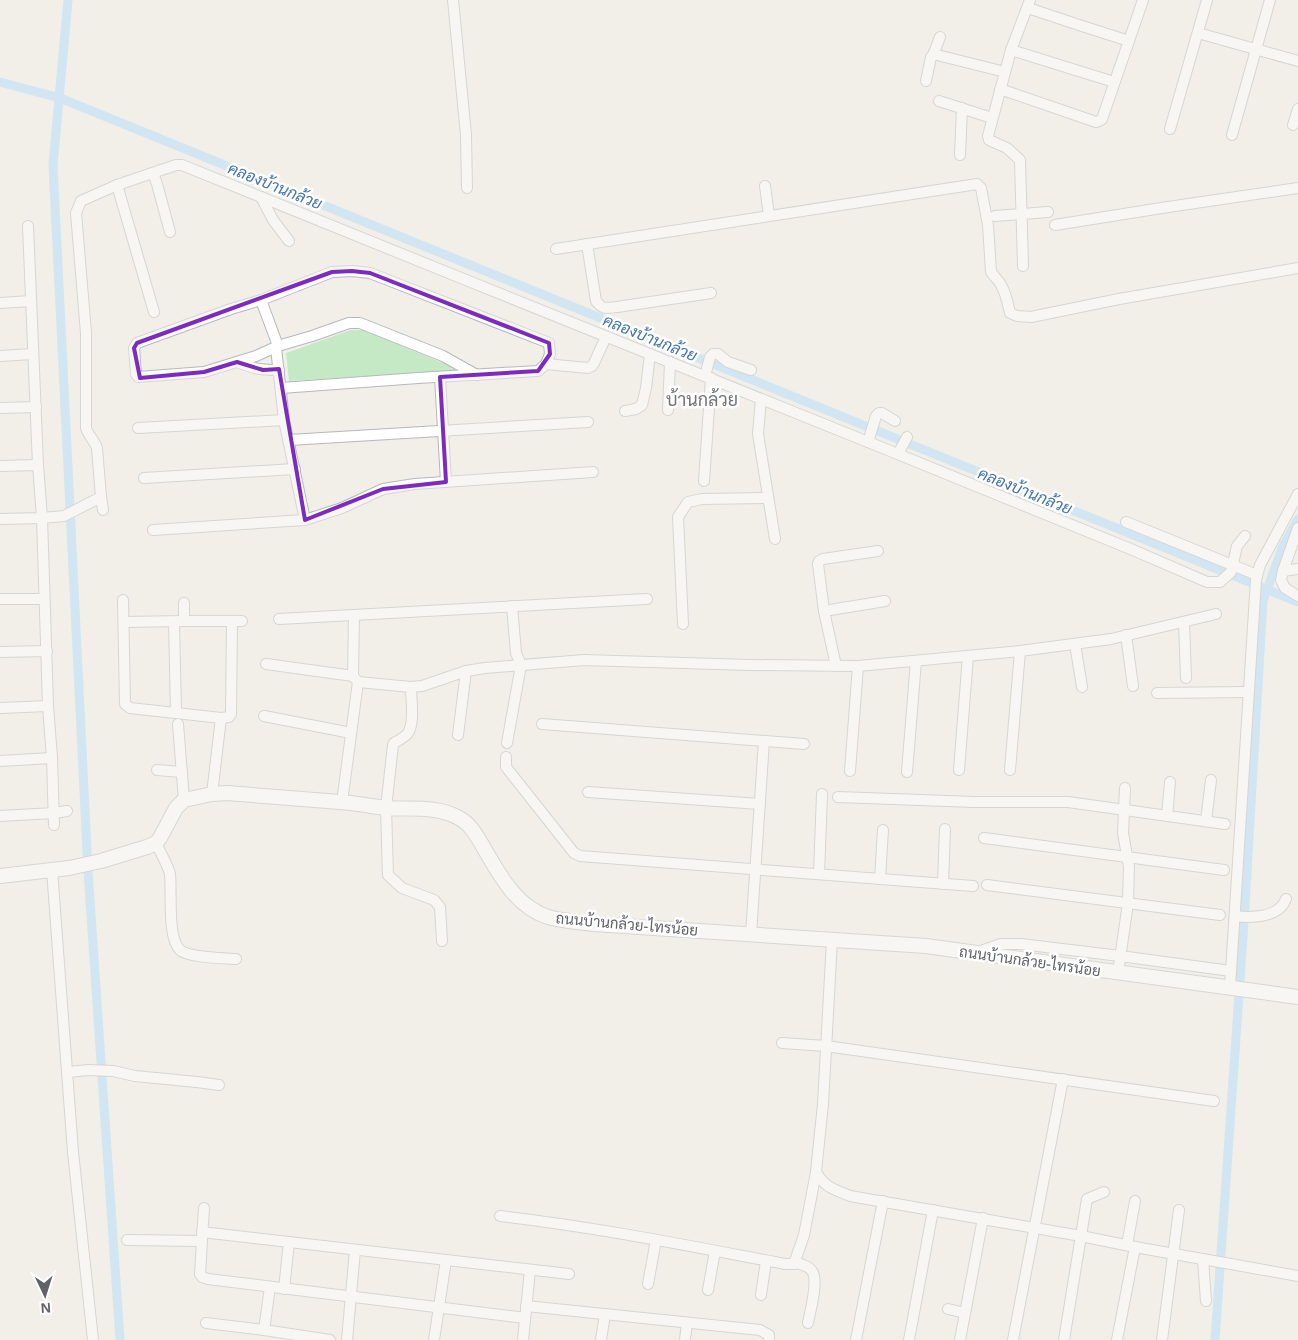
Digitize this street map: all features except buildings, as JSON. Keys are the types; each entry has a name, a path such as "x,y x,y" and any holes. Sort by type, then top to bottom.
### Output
{"street":[{"path":"453,0 466,135 467,188"},
{"path":"1000,89 1096,122 1102,119 1143,0"},
{"path":"1170,130 1207,0"},
{"path":"1232,135 1270,0"},
{"path":"1023,266 1020,160 1007,148 988,138 1005,72 1029,4 1082,26 1130,41"},
{"path":"1198,34 1298,61"},
{"path":"926,81 931,57 940,37"},
{"path":"1012,50 1114,82"},
{"path":"933,55 937,54 1005,72"},
{"path":"939,101 992,118"},
{"path":"960,155 962,108"},
{"path":"1293,126 1298,109"},
{"path":"103,510 95,442 88,434 86,428 86,333 76,213 81,201 117,185 176,165 182,165 606,337 670,362 708,374 761,398 869,440 1207,582 1220,582 1232,568 1237,546 1245,536"},
{"path":"153,174 170,232"},
{"path":"556,249 977,184 981,188 988,225 991,272 1000,283 1010,313 1017,316 1031,317 1118,299 1298,268"},
{"path":"117,185 154,312"},
{"path":"765,186 769,216"},
{"path":"1054,226 1298,188"},
{"path":"261,197 273,220 289,241"},
{"path":"995,216 1048,212"},
{"path":"28,226 54,825"},
{"path":"587,244 596,300 600,306 611,308 711,293"},
{"path":"281,388 538,371 546,364 550,354 549,344 370,273 352,271 332,272 261,300 137,343 134,348 136,374 140,378 204,372 349,323 360,323 443,356 477,375"},
{"path":"261,300 277,347 284,420 305,520"},
{"path":"0,303 31,301"},
{"path":"546,364 588,368 594,364 606,337"},
{"path":"0,356 33,354"},
{"path":"625,411 636,409 642,405 650,354"},
{"path":"704,481 710,356 718,354 728,362 751,370"},
{"path":"238,362 252,368 279,370"},
{"path":"668,410 670,362"},
{"path":"440,377 446,482"},
{"path":"761,398 758,434 775,539"},
{"path":"0,408 36,407"},
{"path":"869,440 876,416 882,413 895,421"},
{"path":"138,428 284,420"},
{"path":"288,440 588,422"},
{"path":"899,453 906,438"},
{"path":"0,466 38,465"},
{"path":"144,478 294,469"},
{"path":"153,530 305,520 342,508 383,489 415,484 498,480 593,472"},
{"path":"1236,988 1231,971 1236,916 1254,593 1260,566 1298,494"},
{"path":"0,519 64,516 101,497"},
{"path":"684,624 678,517 683,508 688,502 702,499 768,498"},
{"path":"1126,522 1256,578"},
{"path":"1298,528 1281,580 1285,588 1298,596"},
{"path":"836,666 824,611 819,561 878,551"},
{"path":"1283,571 1298,569"},
{"path":"0,599 44,598"},
{"path":"279,619 647,599"},
{"path":"124,600 124,622 126,706 177,718 229,717 231,714 237,622 124,622"},
{"path":"824,611 885,601"},
{"path":"0,876 69,868 101,861 156,843 160,838 176,808 184,800 177,718 179,621 184,603"},
{"path":"506,744 520,665 516,653 512,606"},
{"path":"266,664 411,687 432,684 466,671 485,668 584,660 858,666 1020,651 1112,639 1216,614"},
{"path":"342,802 351,733 355,679 354,615"},
{"path":"1184,622 1186,678"},
{"path":"1126,635 1134,686"},
{"path":"1076,644 1082,687"},
{"path":"0,652 47,650"},
{"path":"1010,770 1020,651"},
{"path":"959,770 968,656"},
{"path":"906,772 916,661"},
{"path":"850,771 858,666"},
{"path":"458,735 466,671"},
{"path":"411,687 412,719 409,731 394,743 386,808 388,875 402,888 434,900 440,907 442,941"},
{"path":"1158,693 1248,692"},
{"path":"0,708 48,706"},
{"path":"264,716 351,733"},
{"path":"212,794 221,718"},
{"path":"542,724 804,744"},
{"path":"751,934 764,741"},
{"path":"506,757 506,767 577,855 972,886"},
{"path":"0,761 52,758"},
{"path":"157,770 182,772"},
{"path":"1206,821 1211,780"},
{"path":"1167,816 1170,782"},
{"path":"1118,973 1128,903 1129,867 1122,833 1125,788"},
{"path":"588,792 760,804"},
{"name":"ถนนบ้านกล้วย-ไทรน้อย","path":"184,800 212,794 226,794 342,802 386,808 425,808 454,815 465,822 478,839 500,876 515,895 531,908 547,917 559,920 593,924 926,946 1298,997"},
{"path":"820,874 822,794"},
{"path":"838,797 974,802 1068,802 1225,824"},
{"path":"0,816 67,811"},
{"path":"943,884 945,829"},
{"path":"880,879 883,830"},
{"path":"984,838 1224,870"},
{"path":"156,843 170,875 171,920 174,939 180,950 192,955 236,959"},
{"path":"52,870 73,1152 93,1340"},
{"path":"987,885 1220,915"},
{"path":"1236,916 1253,917 1275,912 1284,904 1286,899"},
{"path":"500,1216 550,1222 766,1261 794,1264 804,1235 816,1172 823,1104 832,940"},
{"path":"977,953 1001,944 1021,944 1231,971"},
{"path":"782,1043 826,1046 1214,1101"},
{"path":"68,1072 88,1070 113,1071 135,1076 219,1085"},
{"path":"1012,1340 1063,1080"},
{"path":"816,1172 821,1182 850,1196 983,1218 1298,1276"},
{"path":"1064,1340 1087,1199 1104,1192"},
{"path":"856,1340 883,1202"},
{"path":"1117,1340 1131,1246 1135,1202"},
{"path":"204,1208 199,1272 202,1277 350,1298 525,1318"},
{"path":"909,1340 933,1210"},
{"path":"1162,1340 1179,1210"},
{"path":"960,1340 983,1218"},
{"path":"128,1240 202,1237 289,1242 569,1274"},
{"path":"648,1284 656,1240"},
{"path":"284,1289 289,1242"},
{"path":"347,1340 355,1250"},
{"path":"708,1290 715,1251"},
{"path":"1203,1259 1206,1302"},
{"path":"434,1340 446,1260"},
{"path":"761,1295 766,1261"},
{"path":"794,1262 812,1270 815,1280 808,1323"},
{"path":"523,1340 530,1270"},
{"path":"264,1330 270,1287"},
{"path":"526,1306 760,1330 769,1335 769,1340"},
{"path":"948,1309 965,1313"},
{"path":"601,1340 605,1314"},
{"path":"685,1340 687,1322"},
{"path":"206,1323 330,1340"}],"highlighted area":[{"path":"352,271 370,273 549,343 550,354 538,371 440,377 446,482 383,489 305,520 279,369 263,370 237,362 204,372 140,378 134,348 137,343 332,272"}],"green space":[{"path":"351,330 363,330 455,368 456,371 289,381 286,353"}],"waterway":[{"path":"68,0 53,165 88,871 120,1340"},
{"name":"คลองบ้านกล้วย","path":"0,82 60,98 1298,602"},
{"path":"1215,1340 1244,922 1263,601 1282,548 1298,519"}],"district":[{"name":"บ้านกล้วย","path":"702,400"}]}
